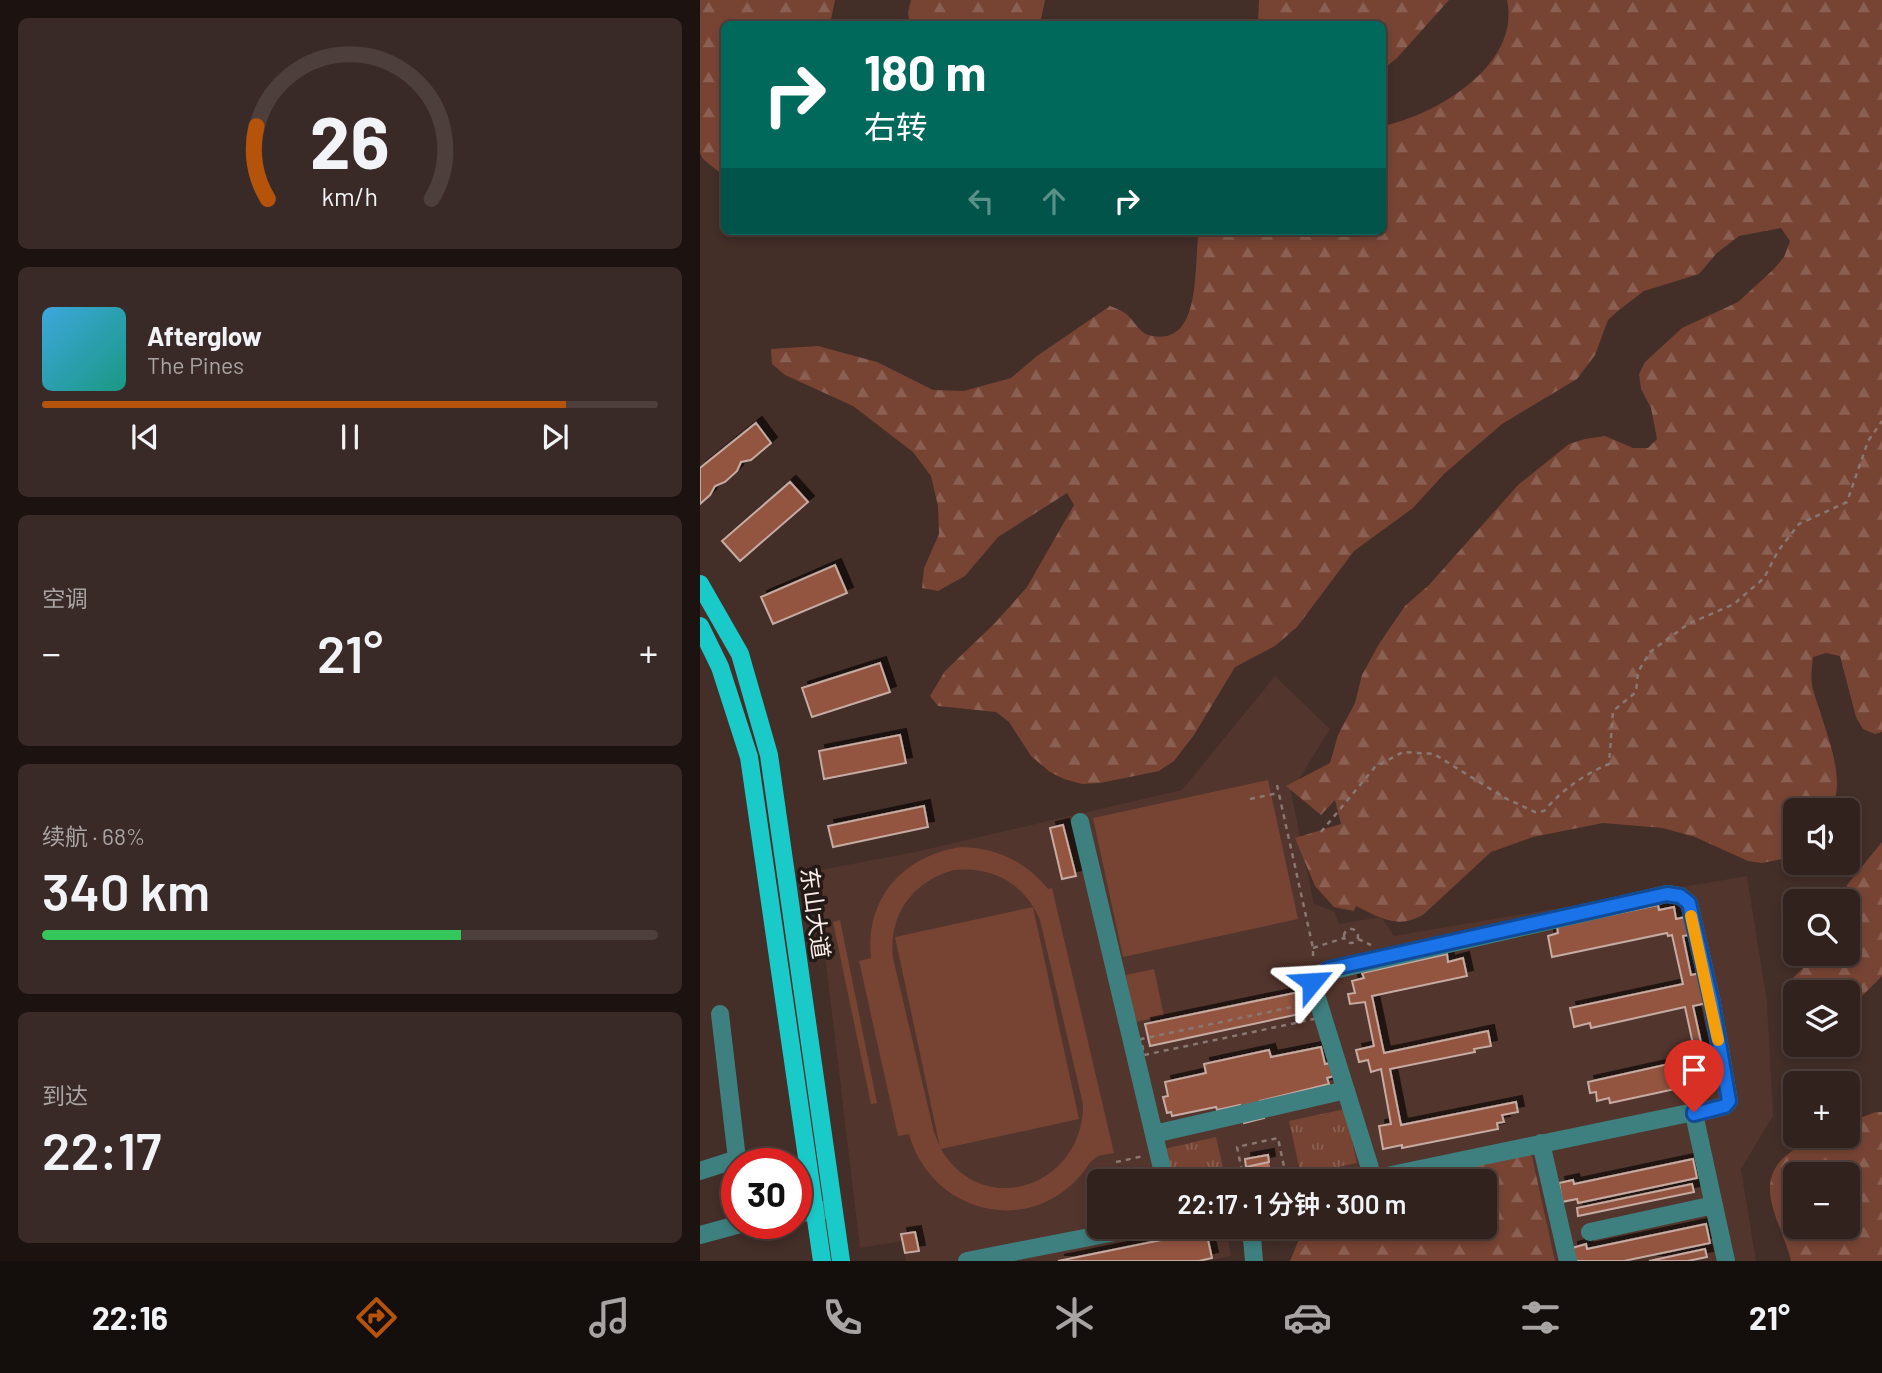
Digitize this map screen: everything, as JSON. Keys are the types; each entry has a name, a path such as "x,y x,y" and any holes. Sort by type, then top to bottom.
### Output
{"main road":[{"name":"东山大道","path":"700,584 740,654 769,755 841,1261"},
{"name":"东山大道","path":"700,626 720,667 750,757 822,1261"}],"street":[{"path":"1080,822 1162,1169"},
{"path":"1370,1169 1312,982 1329,969 1667,894 1680,896 1689,903 1712,1003 1729,1101 1725,1106 1420,1169"},
{"path":"700,1171 737,1159 720,1014"},
{"path":"1154,1134 1346,1090"},
{"path":"1694,1114 1726,1261"},
{"path":"1541,1143 1568,1261"},
{"path":"1590,1232 1714,1205"},
{"path":"812,1212 833,1208"},
{"path":"700,1235 721,1229"},
{"path":"967,1261 1087,1238"},
{"path":"1252,1239 1254,1261"}],"path":[{"path":"1321,832 1375,767 1403,752 1434,754 1505,798 1535,812 1544,810 1559,794 1592,771 1609,764 1613,711 1636,692 1638,672 1650,652 1688,624 1734,604 1764,578 1778,551 1799,524 1847,502 1868,441 1882,421"},
{"path":"1276,785 1313,948 1312,982"},
{"path":"1250,799 1278,793"},
{"path":"1344,938 1345,931 1352,929 1358,933 1358,939"},
{"path":"1313,948 1344,938 1352,943 1358,939"},
{"path":"1358,939 1372,945"},
{"path":"1316,1002 1319,1018 1144,1055 1141,1039 1316,1002"},
{"path":"1242,1169 1237,1147 1278,1138 1284,1169"},
{"path":"1116,1162 1156,1153"}],"shaded area":[{"path":"1275,676 1330,729 1291,792 1314,904 1334,911 1339,924 1381,917 1394,936 1747,876 1767,1002 1773,1116 1741,1169 1756,1261 1555,1261 1531,1152 1451,1169 1087,1169 1087,1239 1228,1239 1231,1256 1207,1261 906,1261 902,1241 860,1248 815,871 915,852 1182,790"},
{"path":"1269,1162 1271,1169 1246,1169"}],"green space":[{"path":"700,0 835,0 831,21 721,21 721,174 703,159 700,153"},
{"path":"911,0 1045,0 1041,21 909,21"},
{"path":"1259,0 1449,0 1386,67 1386,21 1258,21"},
{"path":"1507,0 1882,0 1882,732 1875,734 1863,729 1856,717 1840,656 1826,653 1813,657 1812,685 1836,767 1835,798 1783,798 1783,859 1762,863 1748,861 1695,837 1663,828 1603,823 1533,837 1491,852 1424,914 1415,919 1398,922 1356,906 1354,911 1334,907 1315,886 1295,838 1341,824 1335,800 1321,815 1286,786 1330,763 1338,735 1355,703 1362,675 1379,644 1405,606 1429,585 1518,485 1569,444 1605,436 1633,448 1648,448 1657,439 1651,408 1641,389 1639,374 1645,362 1682,328 1738,302 1774,269 1784,257 1790,241 1781,228 1739,236 1717,253 1699,274 1644,291 1618,311 1608,320 1595,355 1577,379 1502,424 1444,474 1413,508 1354,551 1297,627 1275,646 1235,667 1194,735 1174,761 1159,771 1100,783 1082,784 1050,772 1031,756 1009,722 996,712 938,706 930,696 945,671 995,623 1027,587 1074,505 1067,493 998,537 965,576 938,591 922,588 924,568 939,534 938,506 931,476 913,452 853,406 785,375 772,364 771,349 818,346 877,362 933,390 964,391 1011,378 1037,356 1110,306 1125,313 1148,335 1166,336 1179,330 1187,317 1195,282 1199,235 1386,235 1386,125 1427,111 1449,98 1488,66 1501,46 1508,24"},
{"path":"1268,780 1298,919 1123,957 1093,818"},
{"path":"1882,842 1882,976 1860,997 1860,980 1791,980 1805,966 1860,966 1860,889 1846,889 1855,875 1860,875 1860,869"},
{"path":"961,847 998,853 1030,871 1048,889 1052,888 1114,1153 1096,1158 1065,1190 1033,1207 988,1209 967,1202 947,1191 931,1175 918,1156 909,1134 898,1136 859,961 871,958 874,917 892,883 905,870 940,852","holes":["954,870 982,871 1006,880 1026,896 1034,907 1040,920 1083,1104 1079,1132 1067,1156 1050,1173 1028,1184 1005,1188 981,1184 959,1171 941,1149 1079,1119 1033,907 895,937 940,1147 934,1132 893,958 893,942 899,914 915,891 939,875"]},
{"path":"840,920 877,1103 871,1104 833,922"},
{"path":"1154,969 1164,1016 1135,1022 1126,975"},
{"path":"1345,1109 1357,1163 1329,1169 1300,1169 1289,1121"},
{"path":"1882,1112 1882,1261 1791,1261 1784,1239 1860,1239 1860,1162 1783,1162 1783,1235 1770,1189 1772,1175 1779,1163 1796,1148 1860,1148 1860,1118"},
{"path":"1216,1137 1223,1169 1164,1169 1160,1150"},
{"path":"1531,1152 1555,1261 1290,1261 1299,1239 1497,1239 1497,1169 1451,1169"}],"building":[{"path":"756,423 771,443 751,460 741,462 737,471 725,482 715,486 700,504 700,468"},
{"path":"790,482 808,502 740,561 722,541"},
{"path":"835,565 847,593 773,624 761,597"},
{"path":"880,663 890,692 812,717 802,688"},
{"path":"900,735 906,763 824,779 819,751"},
{"path":"924,806 928,827 833,847 828,826"},
{"path":"1063,825 1076,876 1062,879 1050,828"},
{"path":"1658,905 1659,910 1674,907 1676,919 1690,916 1694,934 1683,936 1691,975 1705,972 1707,1003 1693,1006 1704,1056 1716,1053 1721,1075 1702,1079 1703,1083 1610,1103 1609,1098 1597,1101 1596,1092 1590,1093 1588,1082 1696,1058 1685,1007 1591,1028 1590,1023 1574,1027 1570,1008 1683,984 1672,935 1668,936 1667,933 1552,957 1548,936 1558,933 1557,926"},
{"path":"1447,954 1448,962 1463,958 1467,976 1372,996 1384,1053 1488,1031 1491,1046 1474,1049 1475,1052 1390,1069 1401,1125 1516,1102 1518,1112 1502,1115 1504,1122 1497,1123 1498,1129 1402,1148 1402,1145 1383,1149 1379,1126 1391,1124 1381,1069 1371,1072 1368,1060 1359,1062 1356,1050 1374,1046 1365,1002 1350,1004 1348,994 1355,993 1352,981 1364,978 1362,973"},
{"path":"1304,991 1309,1012 1150,1046 1145,1024"},
{"path":"1321,1047 1325,1064 1331,1063 1334,1076 1327,1078 1329,1084 1260,1101 1264,1118 1244,1123 1240,1105 1172,1116 1171,1112 1167,1113 1163,1097 1168,1096 1165,1082 1206,1073 1204,1064 1269,1050 1271,1057"},
{"path":"1268,1155 1269,1162 1246,1167 1245,1159"},
{"path":"1693,1159 1697,1178 1578,1203 1577,1199 1562,1202 1559,1183 1573,1180 1574,1184"},
{"path":"1692,1184 1694,1192 1578,1216 1577,1208"},
{"path":"1706,1224 1710,1243 1624,1261 1574,1261 1572,1248 1586,1244 1587,1249"},
{"path":"915,1232 919,1251 905,1253 901,1234"},
{"path":"1167,1239 1208,1239 1212,1258 1199,1261 1058,1261"},
{"path":"1705,1249 1707,1257 1688,1261 1649,1261"}],"slow traffic":[{"path":"1691,916 1718,1040"}],"route":[{"path":"1312,982 1329,969 1667,894 1680,896 1689,903 1712,1003 1729,1101 1725,1106 1694,1112"}]}
